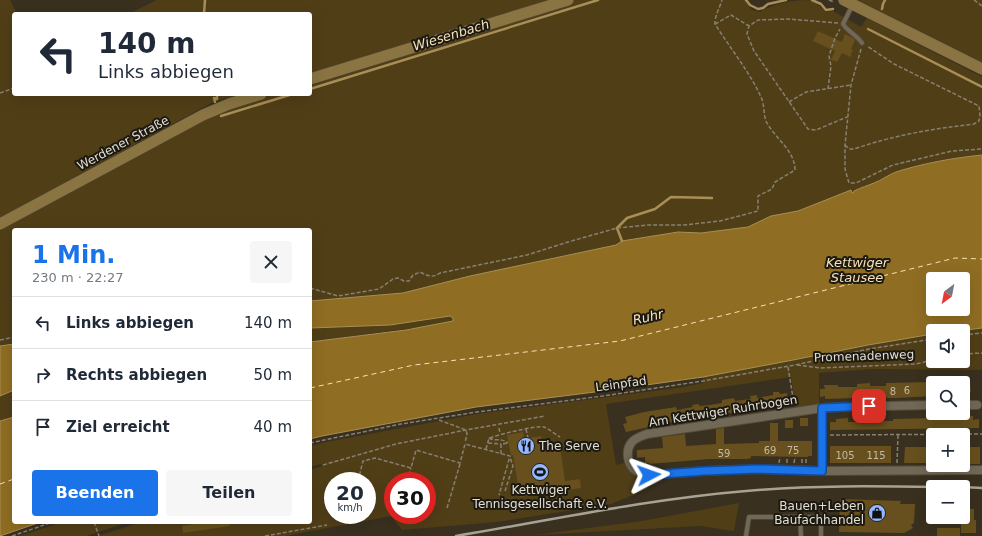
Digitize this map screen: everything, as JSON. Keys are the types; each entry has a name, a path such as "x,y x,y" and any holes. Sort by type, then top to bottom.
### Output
{"main road":[{"path":"312,78 568,0"},
{"path":"848,2 982,69"},
{"name":"Werdener Straße","path":"0,224 203,115 229,104 255,96"}],"street":[{"path":"970,404 977,404"},
{"name":"Am Kettwiger Ruhrbogen","path":"926,405 822,408 646,434 631,442 628,450 628,459 635,470 649,475 751,469 822,471 982,470"},
{"path":"822,408 822,471"}],"lane":[{"path":"848,2 843,24 847,30 858,37 862,43"},
{"path":"746,536 750,517 821,517 821,536"},
{"path":"800,517 801,536"}],"path":[{"path":"312,289 338,296 379,289 392,279 398,278 404,281 409,281 413,275 420,272 430,276 435,276 440,273 528,255 617,228 648,225 684,225 720,221 758,211 758,196 772,189 775,182 795,170 795,163 785,145 766,123 762,98 715,24 714,20 719,12 722,0"},
{"path":"974,0 982,6"},
{"path":"715,24 731,15 749,26"},
{"path":"828,89 831,66 829,56 834,38 843,24 788,19 758,20 749,26 747,34 754,51 808,129 816,130 847,117"},
{"path":"982,108 894,64 862,43 851,85 847,117 845,169 849,183 856,183 894,165 952,151 982,149"},
{"path":"789,102 806,92 851,85"},
{"path":"0,93 12,89"},
{"path":"845,145 849,149 854,149 882,139 933,129 974,124 979,121 979,106"},
{"path":"970,334 982,333"},
{"path":"0,340 12,337"},
{"name":"Leinpfad","path":"312,442 401,424 696,382 795,365 869,349 926,340"},
{"path":"970,354 982,353"},
{"name":"Promenadenweg","path":"795,365 820,368 916,364 926,362"},
{"path":"788,366 796,412"},
{"path":"323,465 396,444 545,416"},
{"path":"437,419 466,430"},
{"path":"489,438 500,434 543,427 560,437"},
{"path":"499,428 500,434"},
{"path":"526,429 528,438"},
{"path":"447,508 465,444 467,434 466,430"},
{"path":"822,435 926,434"},
{"path":"970,434 982,434"},
{"path":"897,471 898,435"},
{"path":"486,449 489,438"},
{"path":"488,444 501,444 508,442 503,439 492,440 489,438"},
{"path":"465,444 510,456"},
{"path":"501,444 501,454"},
{"path":"410,472 416,450 460,463"},
{"path":"505,491 513,466 510,456"},
{"path":"499,495 510,456"},
{"path":"360,472 363,461 375,458 411,468"},
{"path":"12,536 47,524"},
{"path":"95,524 99,536"},
{"path":"265,536 327,525"}],"shaded area":[{"path":"0,0 10,0 16,12 12,12 12,96 234,96 213,102 0,218"},
{"path":"157,0 746,0 752,10 760,12 783,3 807,0 820,6 826,12 833,11 861,27 867,18 982,77 982,155 937,161 904,169 854,191 855,192 852,193 851,190 798,211 771,216 749,227 701,233 678,232 622,241 616,245 470,276 403,293 312,301 312,228 12,228 12,344 0,346 0,229 195,124 225,111 268,96 312,96 312,12 132,12"},
{"path":"847,0 982,0 982,66"},
{"path":"450,316 453,318 453,321 435,325 312,342 312,328 390,325"},
{"path":"982,328 982,370 872,369 819,373 819,404 796,408 791,377 606,404 616,465 624,463 629,471 636,476 638,493 611,504 497,522 402,530 397,524 436,524 436,472 384,472 384,517 376,519 376,472 324,472 324,524 349,524 285,536 98,536 135,524 312,524 312,469 322,466 321,464 312,466 312,446 477,414 684,387 703,383 703,377 926,335 926,368 970,368 970,330"},
{"path":"12,391 12,418 0,421 0,396"},
{"path":"739,503 734,531 700,526 535,535 642,521"},
{"path":"56,524 123,524 86,536 20,536"}],"water":[{"name":"Kettwiger Stausee","path":"982,155 982,328 970,330 970,324 926,324 926,335 703,377 476,407 312,438 312,342 406,330 453,321 453,318 450,316 390,325 312,328 312,301 403,293 470,276 616,245 622,241 678,232 701,233 748,227 771,216 798,211 851,190 852,193 896,172 928,163"},
{"path":"12,344 12,391 0,396 0,346"},
{"path":"12,418 12,524 35,524 0,536 0,421"}],"building":[{"path":"818,31 842,42 845,34 853,38 855,40 851,49 853,50 850,57 842,53 837,62 831,60 835,51 813,41"},
{"path":"926,382 926,396 825,399 825,396 820,397 820,389 825,389 824,385 857,387 857,384 870,383 870,386 886,386 886,383"},
{"path":"773,392 779,392 780,394 787,393 788,404 671,422 626,432 623,424 627,423 625,417 644,412 676,407 677,410 693,407 692,405 699,404 699,406 710,405 722,403 722,400 734,398 735,401 751,399 750,396 757,395 757,398 773,395"},
{"path":"970,416 973,416 973,420 979,419 979,428 830,430 830,422 836,422 836,419 848,418 848,422 867,422 868,418 879,418 879,421 893,421 893,419 970,420"},
{"path":"800,418 808,418 808,426 800,426"},
{"path":"785,420 793,420 793,428 785,428"},
{"path":"770,423 778,423 778,441 812,441 812,456 751,456 751,458 747,459 709,459 649,464 645,463 645,457 637,458 637,450 663,448 662,437 685,434 686,446 716,444 716,429 724,428 724,444 759,443 759,441 770,441"},
{"name":"Kettwiger Tennisgesellschaft e.V.","path":"523,432 524,439 541,436 543,450 560,447 565,481 580,479 581,488 520,497 513,455 511,455 507,435"},
{"path":"830,446 891,446 891,463 830,463"},
{"path":"905,447 926,447 926,463 904,463"},
{"path":"970,447 980,447 980,464 970,464"},
{"name":"Bauen+Leben Baufachhandel","path":"840,499 901,501 900,504 915,504 914,523 911,525 913,528 904,533 839,532"},
{"path":"970,509 974,509 976,533 961,533 961,524 970,524"},
{"path":"194,524 230,524 230,526 183,533 182,526"},
{"path":"937,528 960,528 960,536 937,536"}],"waterway":[{"name":"Wiesenbach","path":"204,12 205,0"},
{"name":"Wiesenbach","path":"312,88 598,0"},
{"path":"746,0 750,5 758,9 763,8 768,4 786,0"},
{"path":"812,0 821,4 826,10 833,9"},
{"path":"882,9 885,0"},
{"path":"868,29 982,87"},
{"name":"Wiesenbach","path":"215,102 214,98 217,99 217,96"},
{"name":"Wiesenbach","path":"221,116 286,96"},
{"path":"622,241 617,228 627,218 655,209 671,197 712,198"}],"ferry route":[{"path":"312,388 414,365 620,341 955,258 982,259"},
{"path":"0,484 12,480"}],"railway":[{"path":"456,536 601,510 710,495 770,489 819,487 926,487"},
{"path":"970,487 982,488"}],"place":[{"name":"The Serve","path":"526,446"},
{"name":"Kettwiger Tennisgesellschaft e.V.","path":"540,472"},
{"name":"Bauen+Leben Baufachhandel","path":"877,513"}],"route":[{"path":"649,475 758,469 822,471 822,408 869,406"}],"water label":[{"name":"Ruhr","path":"648,317"}]}
